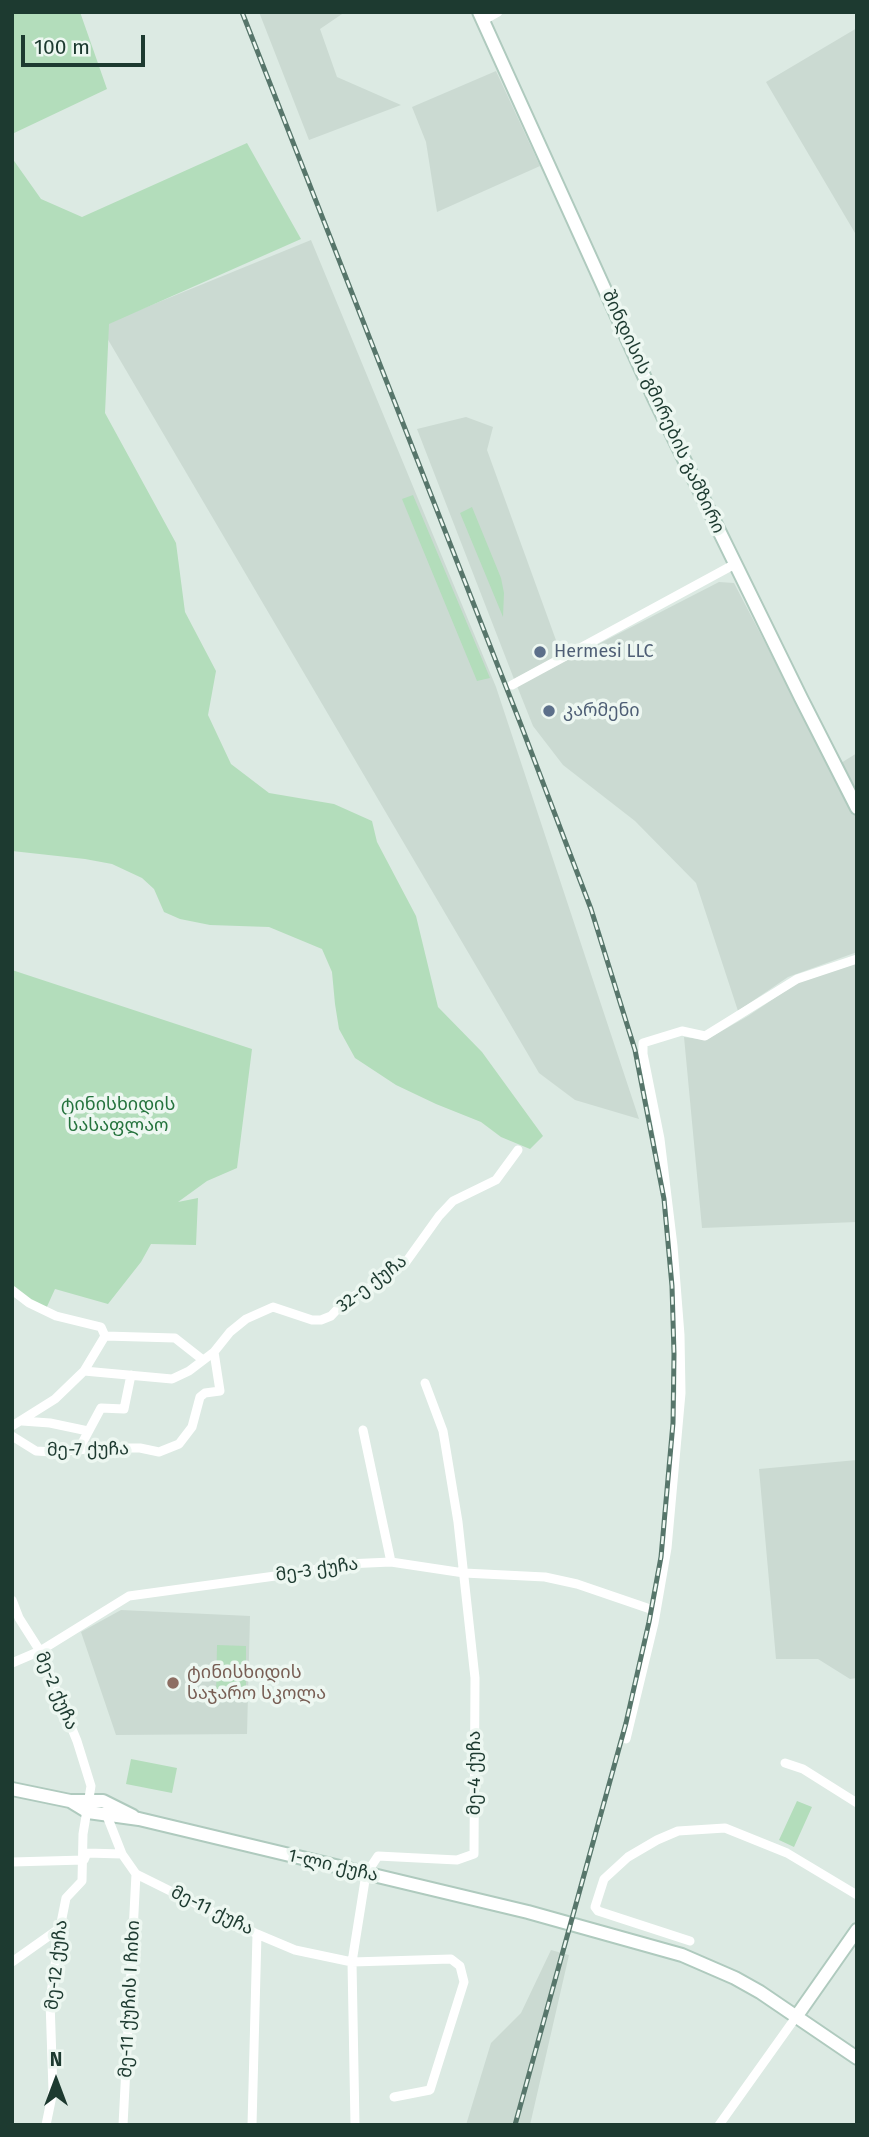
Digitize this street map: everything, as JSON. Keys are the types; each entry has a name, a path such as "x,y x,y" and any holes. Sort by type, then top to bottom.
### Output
{"main road":[{"name":"შინდისის გმირების გამზირი","path":"481,16 648,385 857,808"},
{"name":"1-ლი ქუჩა","path":"12,1788 70,1801 98,1803 139,1819 528,1912 682,1955 735,1978 857,2058"},
{"path":"796,2017 857,1930"}],"street":[{"path":"481,16 498,12"},
{"path":"512,685 735,564"},
{"path":"626,1739 656,1611 667,1549 681,1393 680,1335 673,1246 660,1139 643,1043 681,1031 705,1036 797,979 857,960"},
{"name":"32-ე ქუჩა","path":"84,1371 172,1379 189,1371 214,1352 230,1332 246,1319 273,1307 313,1320 331,1316 345,1301 380,1282 406,1262 453,1201 496,1180 519,1150"},
{"path":"12,1290 29,1303 56,1316 102,1327 105,1336 84,1371 55,1399 16,1423"},
{"path":"105,1336 175,1338 203,1360"},
{"name":"მე-7 ქუჩა","path":"12,1436 36,1451 101,1447 141,1448 159,1452 178,1444 192,1427 200,1397 205,1393 220,1391 214,1352"},
{"path":"79,1450 100,1409 124,1409 131,1375"},
{"path":"425,1383 443,1431 464,1573"},
{"path":"16,1423 50,1423 88,1432"},
{"path":"363,1430 391,1562"},
{"name":"მე-3 ქუჩა","path":"12,1663 40,1651 129,1596 346,1564 391,1562 464,1573 545,1577 577,1584 656,1611"},
{"name":"მე-4 ქუჩა","path":"366,1874 377,1856 457,1860 474,1854 475,1678 464,1573"},
{"name":"მე-2 ქუჩა","path":"12,1600 19,1618 40,1651 77,1741 98,1803"},
{"path":"785,1763 803,1769 857,1803"},
{"name":"მე-11 ქუჩა","path":"98,1803 122,1854 136,1874 257,1934 295,1950 352,1962 451,1959 460,1966 464,1982 430,2090 394,2097"},
{"name":"მე-12 ქუჩა","path":"46,2125 53,2091 50,2001 60,1928 66,1898 82,1881 83,1834 98,1803"},
{"path":"690,1941 598,1911 596,1907 604,1879 628,1857 678,1831 725,1828 787,1853 857,1895"},
{"path":"12,1862 84,1860 87,1853 122,1854"},
{"name":"მე-11 ქუჩის I ჩიხი","path":"123,2125 136,1874"},
{"path":"355,2125 352,1962 366,1874"},
{"path":"12,1962 60,1928"},
{"path":"252,2125 257,1934"},
{"path":"719,2125 796,2017"}],"shaded area":[{"path":"259,12 345,12 320,29 337,77 401,105 309,140"},
{"path":"857,28 857,233 855,233 766,82"},
{"path":"496,71 540,166 437,212 426,142 412,107"},
{"path":"311,240 496,687 639,1119 575,1100 539,1073 100,326"},
{"path":"466,417 493,427 487,450 561,654 514,679 417,429"},
{"path":"719,582 734,583 857,819 857,952 788,977 738,1011 696,883 635,821 563,765 533,726 517,686"},
{"path":"857,753 857,793 841,763"},
{"path":"857,963 857,1222 702,1228 684,1037 706,1040 797,983"},
{"path":"857,1460 857,1678 850,1679 818,1659 776,1659 759,1469"},
{"name":"ტინისხიდის საჯარო სკოლა","path":"121,1610 250,1616 247,1734 116,1735 81,1632"},
{"path":"551,1950 569,1955 530,2125 466,2125 491,2043 521,2013"}],"green space":[{"path":"12,12 80,12 107,89 12,134"},
{"path":"247,143 301,239 109,324 105,413 176,543 185,612 216,671 208,715 231,764 269,793 334,804 372,821 377,842 416,916 438,1007 482,1052 543,1136 530,1149 501,1137 481,1122 396,1085 355,1058 339,1029 332,972 322,949 269,927 210,925 180,919 164,912 154,889 142,878 112,864 12,851 12,158 41,199 82,217"},
{"path":"413,495 490,678 477,681 402,499"},
{"path":"472,507 501,578 504,593 503,617 460,513"},
{"name":"ტინისხიდის სასაფლაო","path":"12,970 252,1049 237,1168 207,1181 178,1202 198,1198 196,1245 151,1244 141,1262 108,1304 55,1289 45,1311 12,1290"},
{"path":"217,1645 246,1646 246,1695 216,1695"},
{"path":"131,1759 177,1768 172,1793 126,1784"},
{"path":"797,1801 812,1807 794,1847 779,1840"}],"railway":[{"path":"242,12 591,909 635,1050 664,1199 672,1286 674,1354 673,1423 661,1557 626,1723 515,2125"}],"place":[{"name":"Hermesi LLC","path":"540,652"},
{"name":"კარმენი","path":"549,711"},
{"name":"ტინისხიდის საჯარო სკოლა","path":"173,1683"}]}
